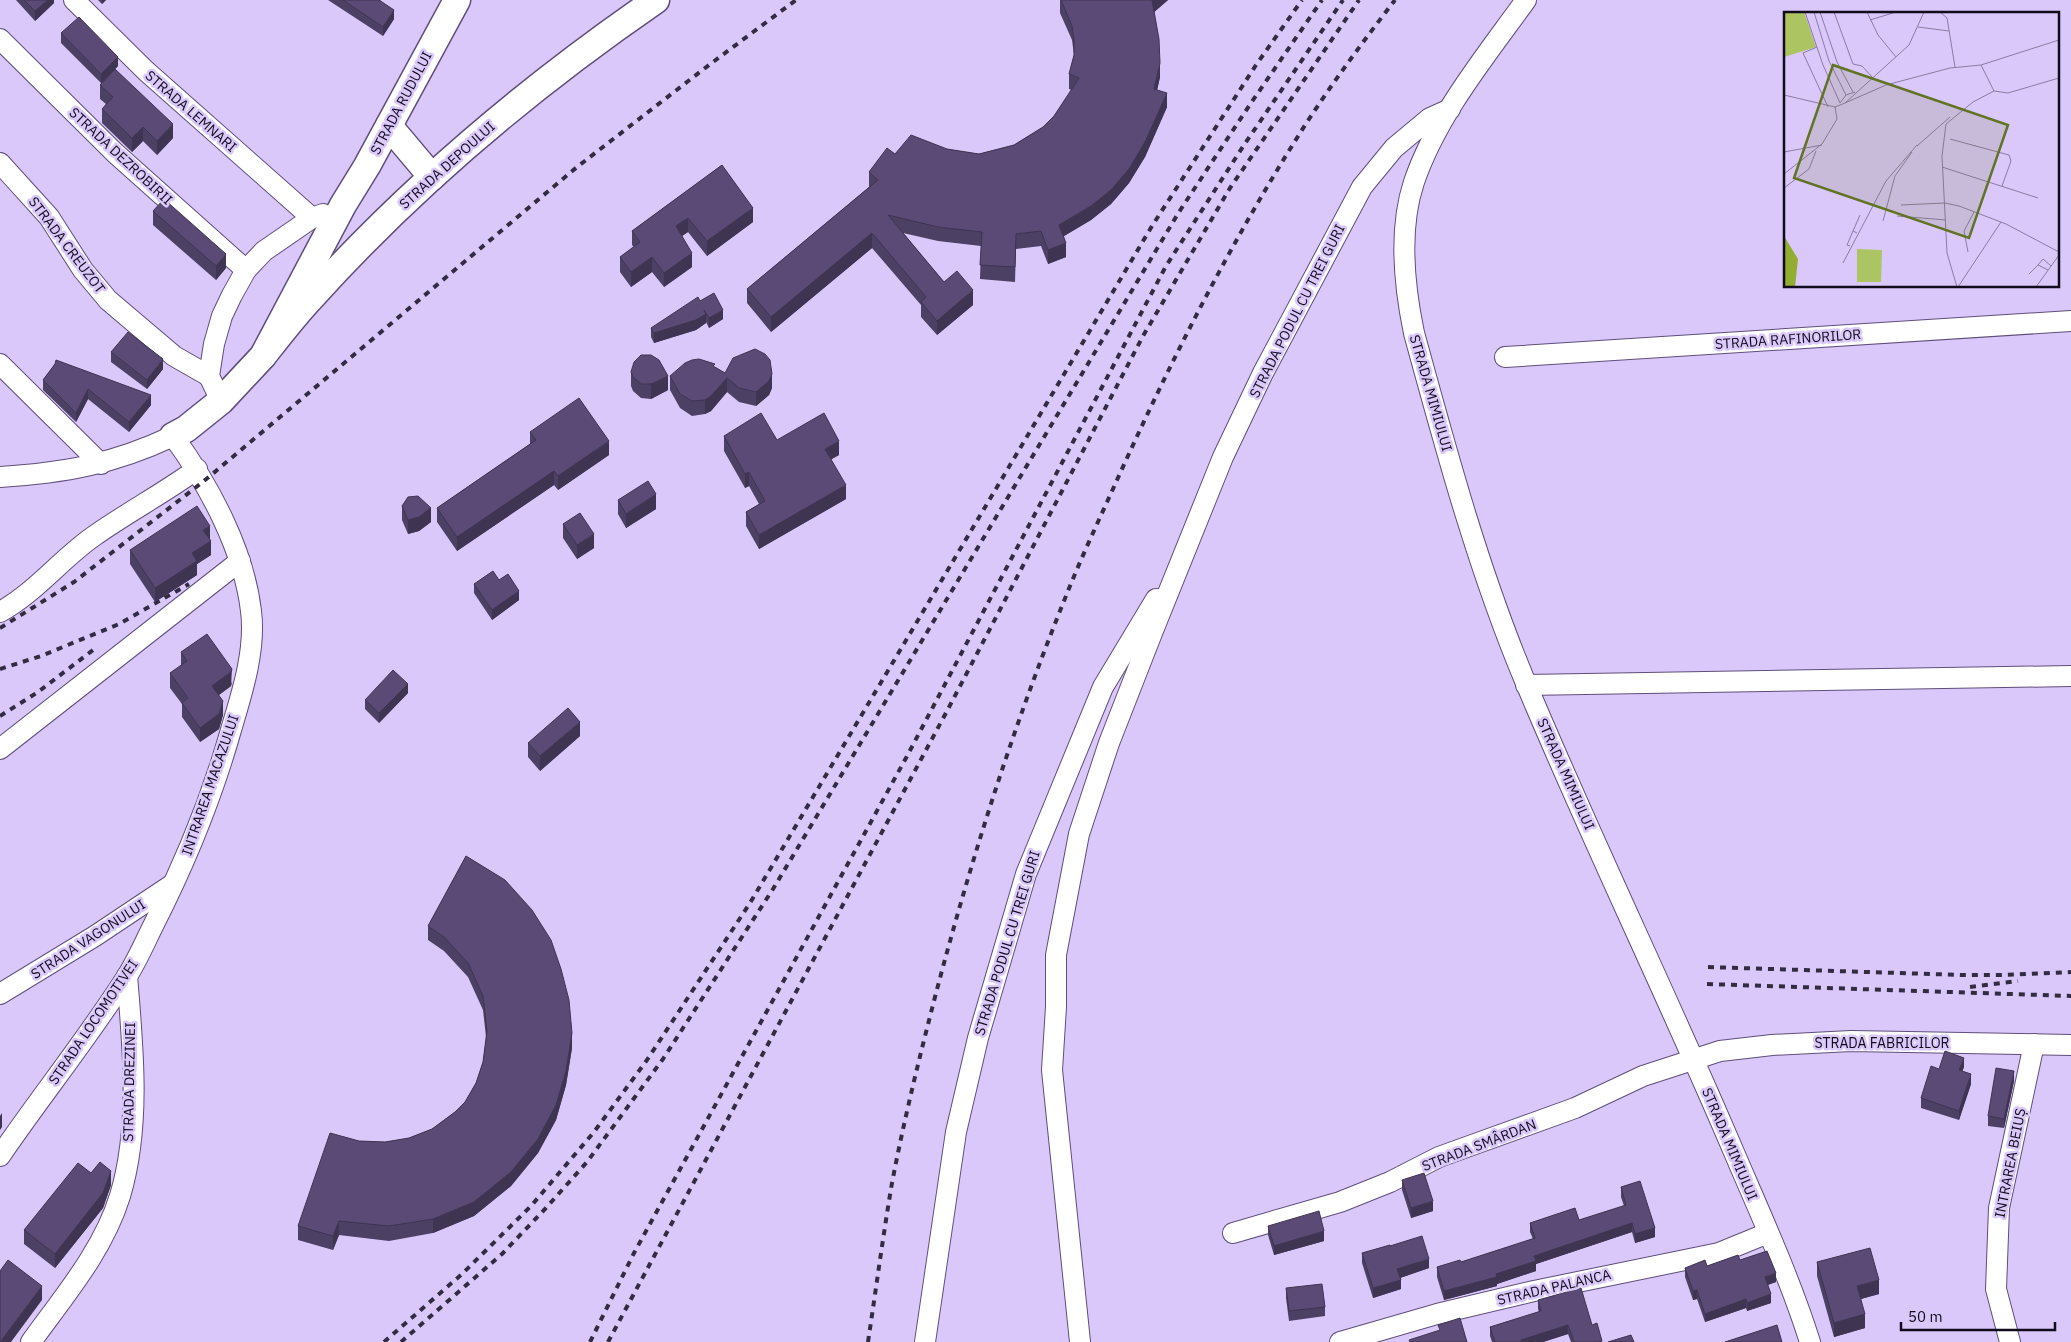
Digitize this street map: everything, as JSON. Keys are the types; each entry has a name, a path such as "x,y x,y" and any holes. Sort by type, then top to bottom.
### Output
{"main road":[{"name":"STRADA RUDULUI","path":"173,436 186,429 220,401 262,356 343,205 367,166 457,0"},
{"name":"STRADA DEPOULUI","path":"262,356 309,299 353,253 432,177 503,115 656,0"},
{"path":"389,126 432,177"}],"street":[{"name":"STRADA LEMNARI","path":"74,0 146,71 312,218"},
{"name":"STRADA MIMIULUI","path":"1526,0 1450,110 1428,146 1414,184 1407,218 1404,253 1408,306 1414,333 1482,567 1526,685 1694,1058 1801,1313 1810,1342"},
{"name":"STRADA DEZROBIRII","path":"0,39 115,153 246,270"},
{"name":"STRADA PODUL CU TREI GURI","path":"1080,1342 1052,1070 1056,1007 1056,955 1079,834 1109,743 1187,546 1223,457 1263,373 1362,187 1394,148 1408,135 1430,118 1450,110"},
{"name":"STRADA CREUZOT","path":"0,163 49,218 83,270 108,300 174,356 209,376"},
{"path":"220,401 209,376 222,316 246,270 264,251 312,218 343,205"},
{"name":"STRADA RAFINORILOR","path":"1505,357 2071,322"},
{"path":"0,364 101,464"},
{"name":"STRADA RUDULUI","path":"0,477 57,472 101,464 134,453 173,436"},
{"name":"INTRAREA MACAZULUI","path":"173,436 197,469 210,494 240,561 252,612 252,633 245,674 233,724 215,780 175,882"},
{"path":"0,612 30,592 94,536 167,491 197,469"},
{"name":"STRADA PODUL CU TREI GURI","path":"925,1342 956,1132 978,1038 1026,874 1103,687 1187,546"},
{"path":"0,749 240,561"},
{"path":"1526,685 2071,676"},
{"name":"STRADA LOCOMOTIVEI","path":"0,1156 96,1023 127,976 175,882"},
{"name":"STRADA VAGONULUI","path":"0,994 95,936 175,882"},
{"name":"STRADA DREZINEI","path":"31,1342 86,1265 105,1232 120,1196 128,1158 132,1120 131,1023 127,976"},
{"name":"STRADA FABRICILOR","path":"1694,1058 1720,1051 1772,1045 1851,1041 2071,1045"},
{"name":"INTRAREA BEIUȘ","path":"2010,1342 1996,1289 2000,1208 2034,1044"},
{"name":"STRADA SMÂRDAN","path":"1233,1233 1340,1202 1390,1182 1439,1157 1575,1108 1643,1076 1694,1058"},
{"name":"STRADA PALANCA","path":"1340,1342 1437,1314 1525,1293 1719,1253 1768,1234"}],"building":[{"path":"24,0 48,0 35,11"},
{"path":"343,0 379,0 394,10 383,27"},
{"path":"1061,0 1152,0 1159,39 1160,63 1154,89 1167,93 1145,142 1129,169 1111,190 1091,206 1059,225 1066,243 1048,250 1041,231 1016,234 1015,267 980,265 982,232 938,227 888,215 944,282 957,271 973,290 937,321 921,302 926,297 872,233 771,317 747,289 878,180 869,172 887,148 895,154 911,135 947,149 979,154 1014,145 1043,127 1054,116 1079,78 1069,74 1074,55 1074,41 1072,26"},
{"path":"79,17 118,57 101,74 61,33"},
{"path":"115,69 173,124 157,141 143,127 132,138 102,109 113,97 100,85"},
{"path":"722,165 753,208 707,241 688,218 676,226 692,253 664,273 652,257 631,272 620,257 640,242 632,231"},
{"path":"164,199 226,254 216,266 153,211"},
{"path":"714,293 723,310 709,318 704,310 706,314 696,320 654,333 651,328 698,297 700,301"},
{"path":"128,332 163,359 147,380 111,352"},
{"path":"755,349 765,354 770,360 772,374 769,381 756,392 739,388 727,378 705,400 692,401 680,394 670,376 685,363 699,359 715,364 713,366 725,373 733,358"},
{"path":"641,355 651,355 659,360 668,376 651,384 641,384 633,377 631,372 634,362"},
{"path":"56,360 151,395 129,422 88,389 76,413 43,380"},
{"path":"579,398 609,441 558,476 554,471 457,537 437,508 536,440 530,432"},
{"path":"761,413 777,440 824,413 839,441 825,449 846,485 759,535 746,512 765,501 749,472 745,474 724,436"},
{"path":"648,481 656,494 626,514 618,500"},
{"path":"418,496 431,508 419,517 408,520 402,506 408,497"},
{"path":"197,506 210,526 203,530 211,541 192,553 197,561 155,588 130,550"},
{"path":"580,513 594,534 577,545 563,524"},
{"path":"493,571 499,580 508,574 519,591 492,610 474,584"},
{"path":"207,634 232,669 231,672 212,686 223,701 219,714 200,728 182,703 188,698 170,673 187,661 181,652"},
{"path":"393,670 408,684 379,713 365,700"},
{"path":"568,708 580,722 540,756 528,743"},
{"path":"466,856 505,880 532,910 551,940 569,1000 572,1033 566,1071 556,1105 538,1139 511,1172 474,1202 433,1219 389,1226 339,1221 333,1236 298,1226 330,1133 359,1141 385,1142 409,1138 432,1129 455,1112 465,1102 476,1083 483,1062 487,1031 483,996 468,963 444,937 428,926"},
{"path":"1945,1051 1964,1058 1959,1070 1971,1074 1959,1111 1921,1098 1931,1066 1939,1069"},
{"path":"1996,1068 2014,1071 2004,1119 1988,1116"},
{"path":"100,1162 111,1171 103,1193 55,1254 24,1230 78,1163 91,1173"},
{"path":"1424,1173 1433,1201 1411,1208 1402,1180"},
{"path":"1640,1181 1655,1228 1635,1234 1632,1223 1534,1256 1536,1261 1496,1274 1497,1277 1444,1291 1437,1267 1460,1260 1461,1262 1535,1238 1530,1223 1575,1208 1579,1220 1626,1205 1621,1187"},
{"path":"1319,1211 1324,1231 1274,1246 1268,1226"},
{"path":"1422,1236 1429,1259 1397,1269 1401,1280 1373,1288 1362,1253"},
{"path":"1870,1248 1879,1280 1857,1286 1865,1314 1834,1323 1817,1262"},
{"path":"1767,1251 1776,1273 1765,1277 1771,1294 1747,1303 1746,1299 1705,1314 1697,1290 1693,1291 1685,1268 1705,1260 1707,1266 1738,1255 1740,1260"},
{"path":"8,1260 42,1286 0,1342 0,1271"},
{"path":"1322,1284 1325,1307 1289,1311 1286,1288"},
{"path":"1581,1288 1592,1325 1597,1323 1602,1341 1574,1342 1568,1325 1521,1340 1521,1342 1495,1342 1490,1327 1541,1311 1538,1300"},
{"path":"1460,1318 1467,1342 1410,1342 1409,1340 1440,1330 1438,1325"},
{"path":"1777,1325 1782,1342 1725,1342"},
{"path":"1631,1335 1634,1342 1608,1342"}],"railway":[{"path":"0,628 74,582 204,481 577,167 796,0"},
{"path":"384,1342 462,1274 531,1206 594,1132 647,1060 750,903 1152,226 1256,65 1302,0"},
{"path":"401,1342 502,1254 545,1209 587,1162 663,1059 773,889 1179,212 1322,0"},
{"path":"590,1342 634,1253 906,758 1166,266 1244,145 1343,0"},
{"path":"608,1342 947,711 1143,336 1230,188 1359,0"},
{"path":"868,1342 892,1183 935,997 993,797 1027,698 1076,570 1160,387 1230,251 1309,119 1395,0"},
{"path":"0,669 41,656 119,624 189,584"},
{"path":"0,716 38,692 97,647"},
{"path":"1708,967 1962,975 2071,972"},
{"path":"1970,987 2018,981"},
{"path":"1707,984 2071,996"}]}
